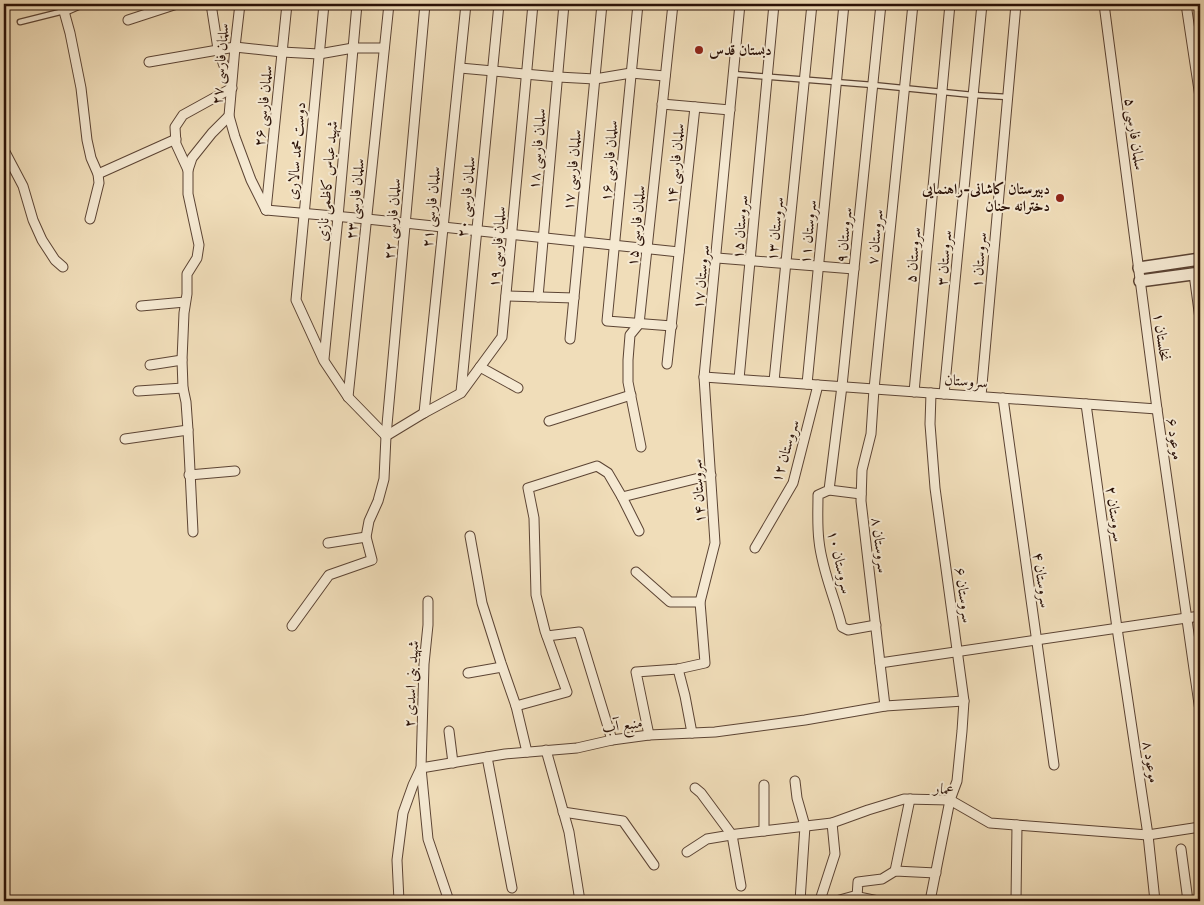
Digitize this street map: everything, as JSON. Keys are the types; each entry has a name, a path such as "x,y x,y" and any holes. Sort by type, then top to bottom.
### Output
{"street":[{"path":"80,4 63,7 81,88 87,140 91,158 98,174 99,183 90,219"},
{"path":"128,20 177,4"},
{"path":"188,170 176,144 174,126 183,115 232,88 218,49 211,4"},
{"name":"سلمان فارسی ۲۷","path":"240,4 229,116 251,180 266,210"},
{"name":"سلمان فارسی ۲۶","path":"266,210 287,4"},
{"name":"دوست محمد سالاری","path":"324,4 296,300 324,361"},
{"name":"شهید عباس کاظمی نازی","path":"324,361 357,4"},
{"name":"سلمان فارسی ۲۳","path":"348,397 389,4"},
{"name":"سلمان فارسی ۲۲","path":"386,436 425,4"},
{"name":"سلمان فارسی ۲۱","path":"424,413 466,4"},
{"name":"سلمان فارسی ۲۰","path":"461,393 499,4"},
{"name":"سلمان فارسی ۱۹","path":"386,436 461,393 502,337 534,4"},
{"name":"سلمان فارسی ۱۸","path":"538,297 564,4"},
{"name":"سلمان فارسی ۱۷","path":"570,339 602,4"},
{"name":"سلمان فارسی ۱۶","path":"638,4 608,321 640,324"},
{"name":"سلمان فارسی ۱۵","path":"641,447 628,382 628,360 630,335 640,324 673,4"},
{"path":"730,110 740,4"},
{"name":"سروستان ۱۵","path":"739,379 774,4"},
{"name":"سروستان ۱۳","path":"774,382 812,4"},
{"name":"سروستان ۱۱","path":"807,384 844,4"},
{"name":"سروستان ۹","path":"842,386 881,4"},
{"name":"سروستان ۷","path":"874,389 913,4"},
{"name":"سروستان ۵","path":"914,392 950,4"},
{"name":"سروستان ۳","path":"944,394 982,4"},
{"name":"سروستان ۱","path":"980,396 1016,4"},
{"name":"سلمان فارسی ۵","path":"1104,4 1139,268"},
{"path":"1186,4 1200,97"},
{"path":"149,62 235,47 319,54 353,48 384,48"},
{"path":"460,68 595,79 631,73 665,76"},
{"path":"662,104 695,107"},
{"name":"سلمان فارسی ۱۴","path":"668,364 695,107 730,110"},
{"name":"سروستان ۱۷","path":"704,376 730,110"},
{"path":"193,532 188,430 182,360 184,313 187,294 186,274 197,258 199,245 188,194 188,170 192,158 229,116"},
{"path":"98,174 176,138"},
{"path":"4,150 23,186 33,220 42,240 55,260 63,267"},
{"path":"266,210 680,252"},
{"path":"717,258 854,269"},
{"path":"1139,268 1200,259"},
{"name":"نخلستان ۱","path":"1139,268 1157,409"},
{"path":"1140,282 1197,274 1200,319"},
{"path":"506,296 574,298"},
{"path":"141,306 185,302"},
{"path":"640,324 672,326"},
{"path":"150,365 182,360"},
{"path":"292,626 330,575 372,560 366,537 369,520 378,501 384,478 386,436 348,397 324,361"},
{"path":"480,367 518,388"},
{"path":"704,376 774,382"},
{"name":"سروستان ۱۴","path":"678,668 705,663 700,602 715,543 704,376"},
{"name":"سروستان","path":"774,382 1157,409"},
{"name":"سروستان ۱۲","path":"755,548 793,482 818,385"},
{"name":"سروستان ۱۰","path":"842,386 829,490 818,495 819,542 828,583 842,627 848,630 876,625"},
{"path":"138,390 183,388"},
{"name":"سروستان ۸","path":"874,389 871,434 862,470 861,501 885,706"},
{"name":"سروستان ۶","path":"930,901 950,800 957,781 964,700 935,488 930,424 931,393"},
{"path":"549,421 630,395"},
{"name":"سروستان ۴","path":"1003,398 1054,766"},
{"name":"سروستان ۲","path":"1086,404 1117,628"},
{"name":"موعود ۶","path":"1157,409 1200,711"},
{"path":"126,438 188,430"},
{"path":"516,706 567,692 547,636 536,595 534,518 528,488 597,466 608,473 639,531"},
{"path":"189,475 234,471"},
{"path":"622,497 711,475"},
{"path":"829,490 861,494"},
{"path":"470,536 482,603 516,706 527,752"},
{"path":"328,543 366,537"},
{"path":"636,572 670,602 700,602"},
{"name":"شهید بنی اسدی ۲","path":"420,768 428,601"},
{"path":"880,663 1200,616"},
{"name":"موعود ۸","path":"1117,628 1148,834 1155,901"},
{"path":"547,636 579,632 612,740"},
{"path":"468,673 502,667"},
{"path":"649,735 636,672 678,668 692,733"},
{"name":"منبع آب","path":"420,768 527,752 577,748 612,740 649,735 715,732 805,720 885,706 964,700"},
{"path":"449,730 453,763"},
{"path":"546,750 569,832 580,901"},
{"path":"487,758 512,888"},
{"path":"399,901 398,860 403,813 420,768"},
{"path":"420,768 428,839 449,901"},
{"path":"795,781 797,798 805,826 800,901"},
{"path":"764,785 764,831"},
{"path":"695,788 701,793 732,835 740,886"},
{"name":"عمار","path":"687,852 707,839 832,823 904,799 950,800 990,823 1148,834 1200,827"},
{"path":"895,871 910,799"},
{"path":"563,812 623,820 654,865"},
{"path":"821,897 835,854 832,823"},
{"path":"1016,901 1017,825"},
{"path":"1181,848 1188,901"},
{"path":"857,897 858,882 882,879 895,871 936,873"},
{"path":"836,901 854,896 878,901"}],"lane":[{"path":"20,22 63,7"},
{"path":"733,74 1008,97"}],"place":[{"name":"دبستان قدس","path":"699,50"},
{"name":"دبیرستان کاشانی-راهنمایی دخترانه حنان","path":"1060,198"}]}
